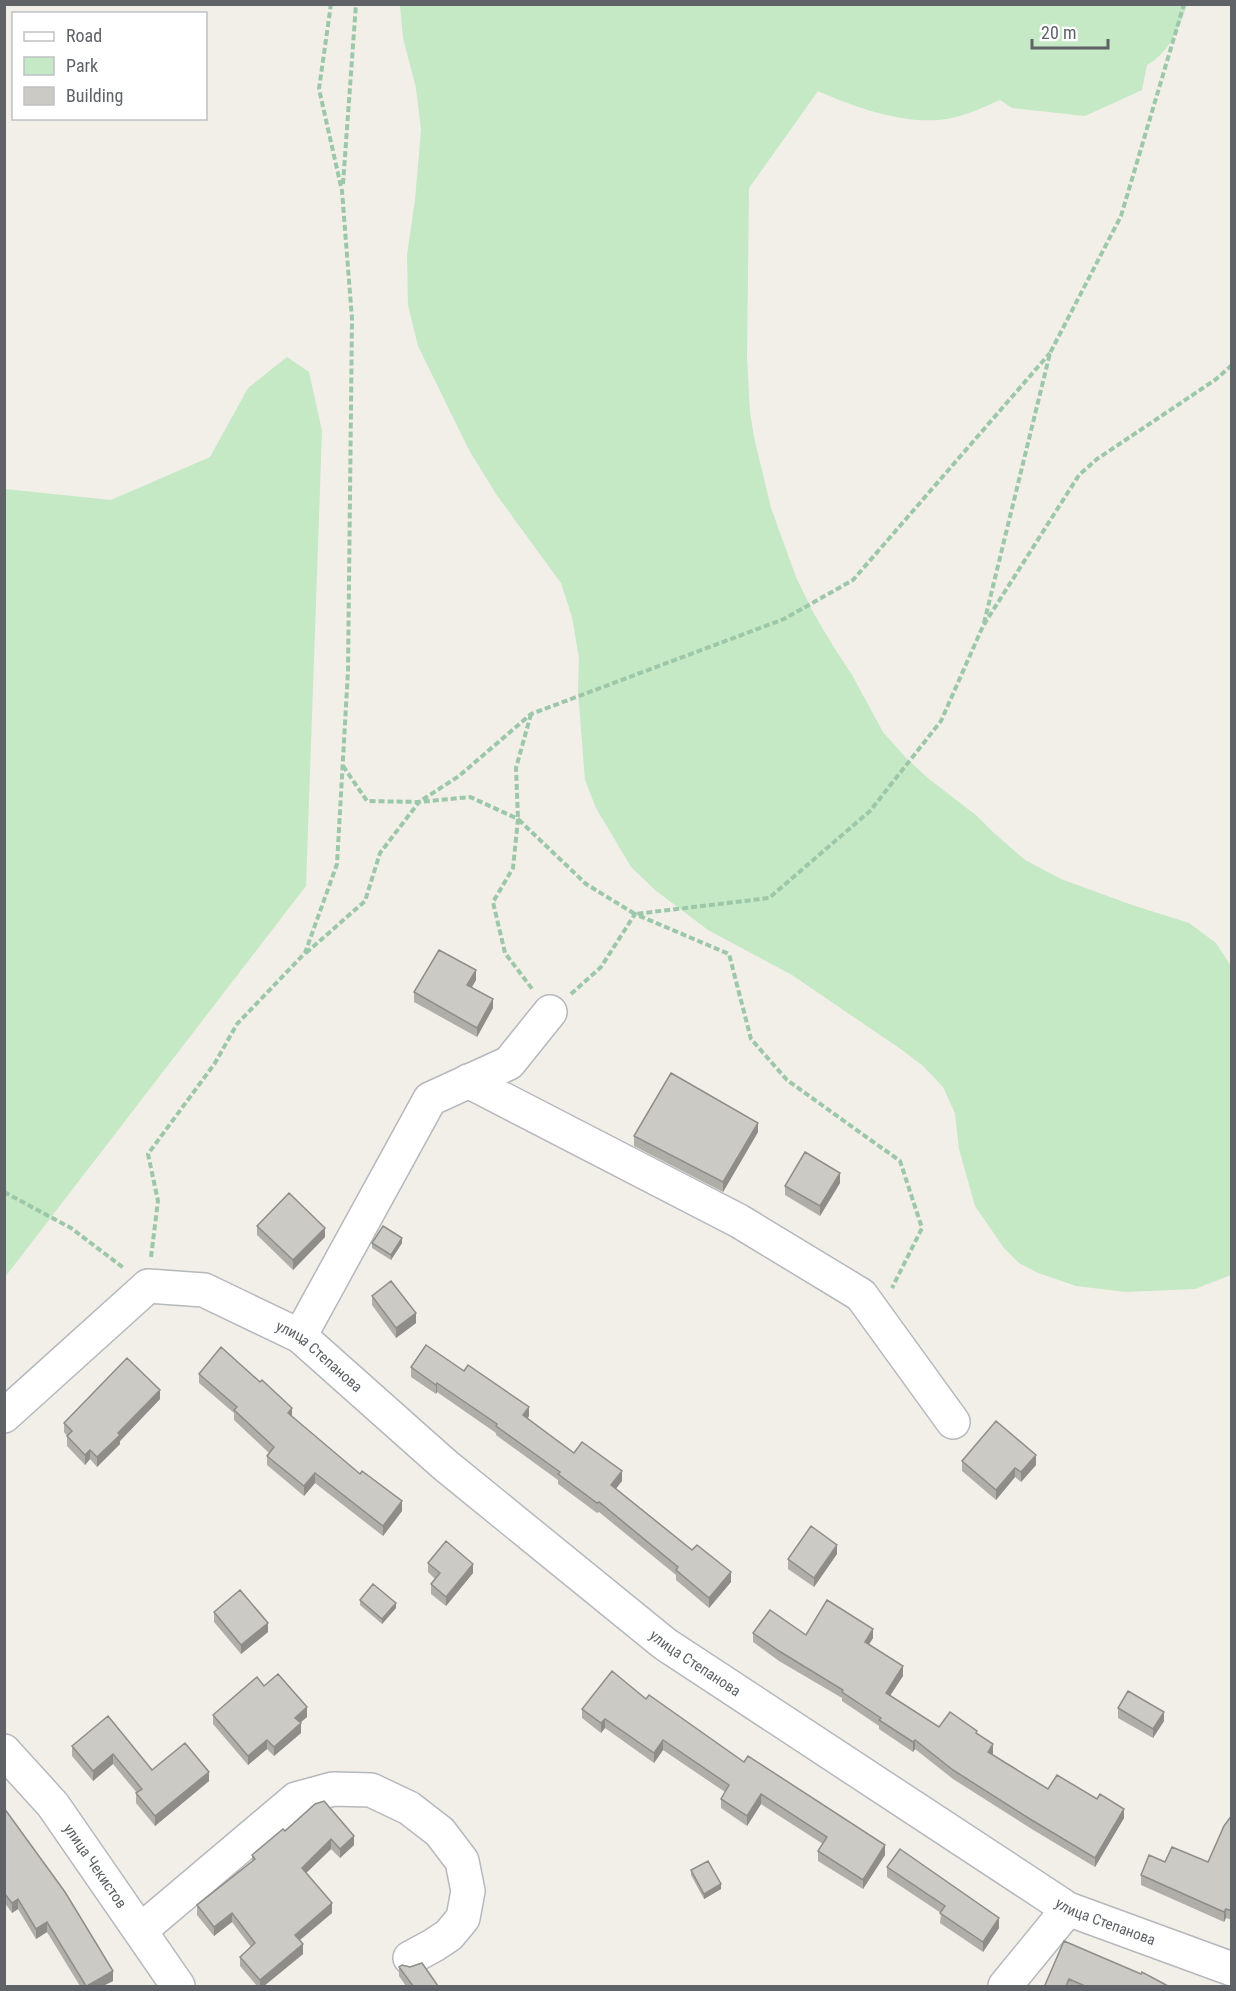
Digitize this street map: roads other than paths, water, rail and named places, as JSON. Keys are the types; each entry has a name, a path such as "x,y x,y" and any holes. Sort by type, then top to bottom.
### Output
{"street":[{"path":"300,1336 430,1099 509,1063 550,1012"},
{"path":"468,1081 739,1221 861,1295 953,1422"},
{"name":"улица Степанова","path":"4,1416 148,1286 204,1290 300,1336 445,1465 665,1644 1068,1909 1232,1969"},
{"name":"улица Чекистов","path":"4,1751 53,1805 178,1986"},
{"path":"141,1930 296,1799 333,1790 371,1790 409,1808 440,1832 462,1861 468,1891 464,1918 449,1935 410,1958"},
{"path":"1005,1986 1068,1909"}]}
